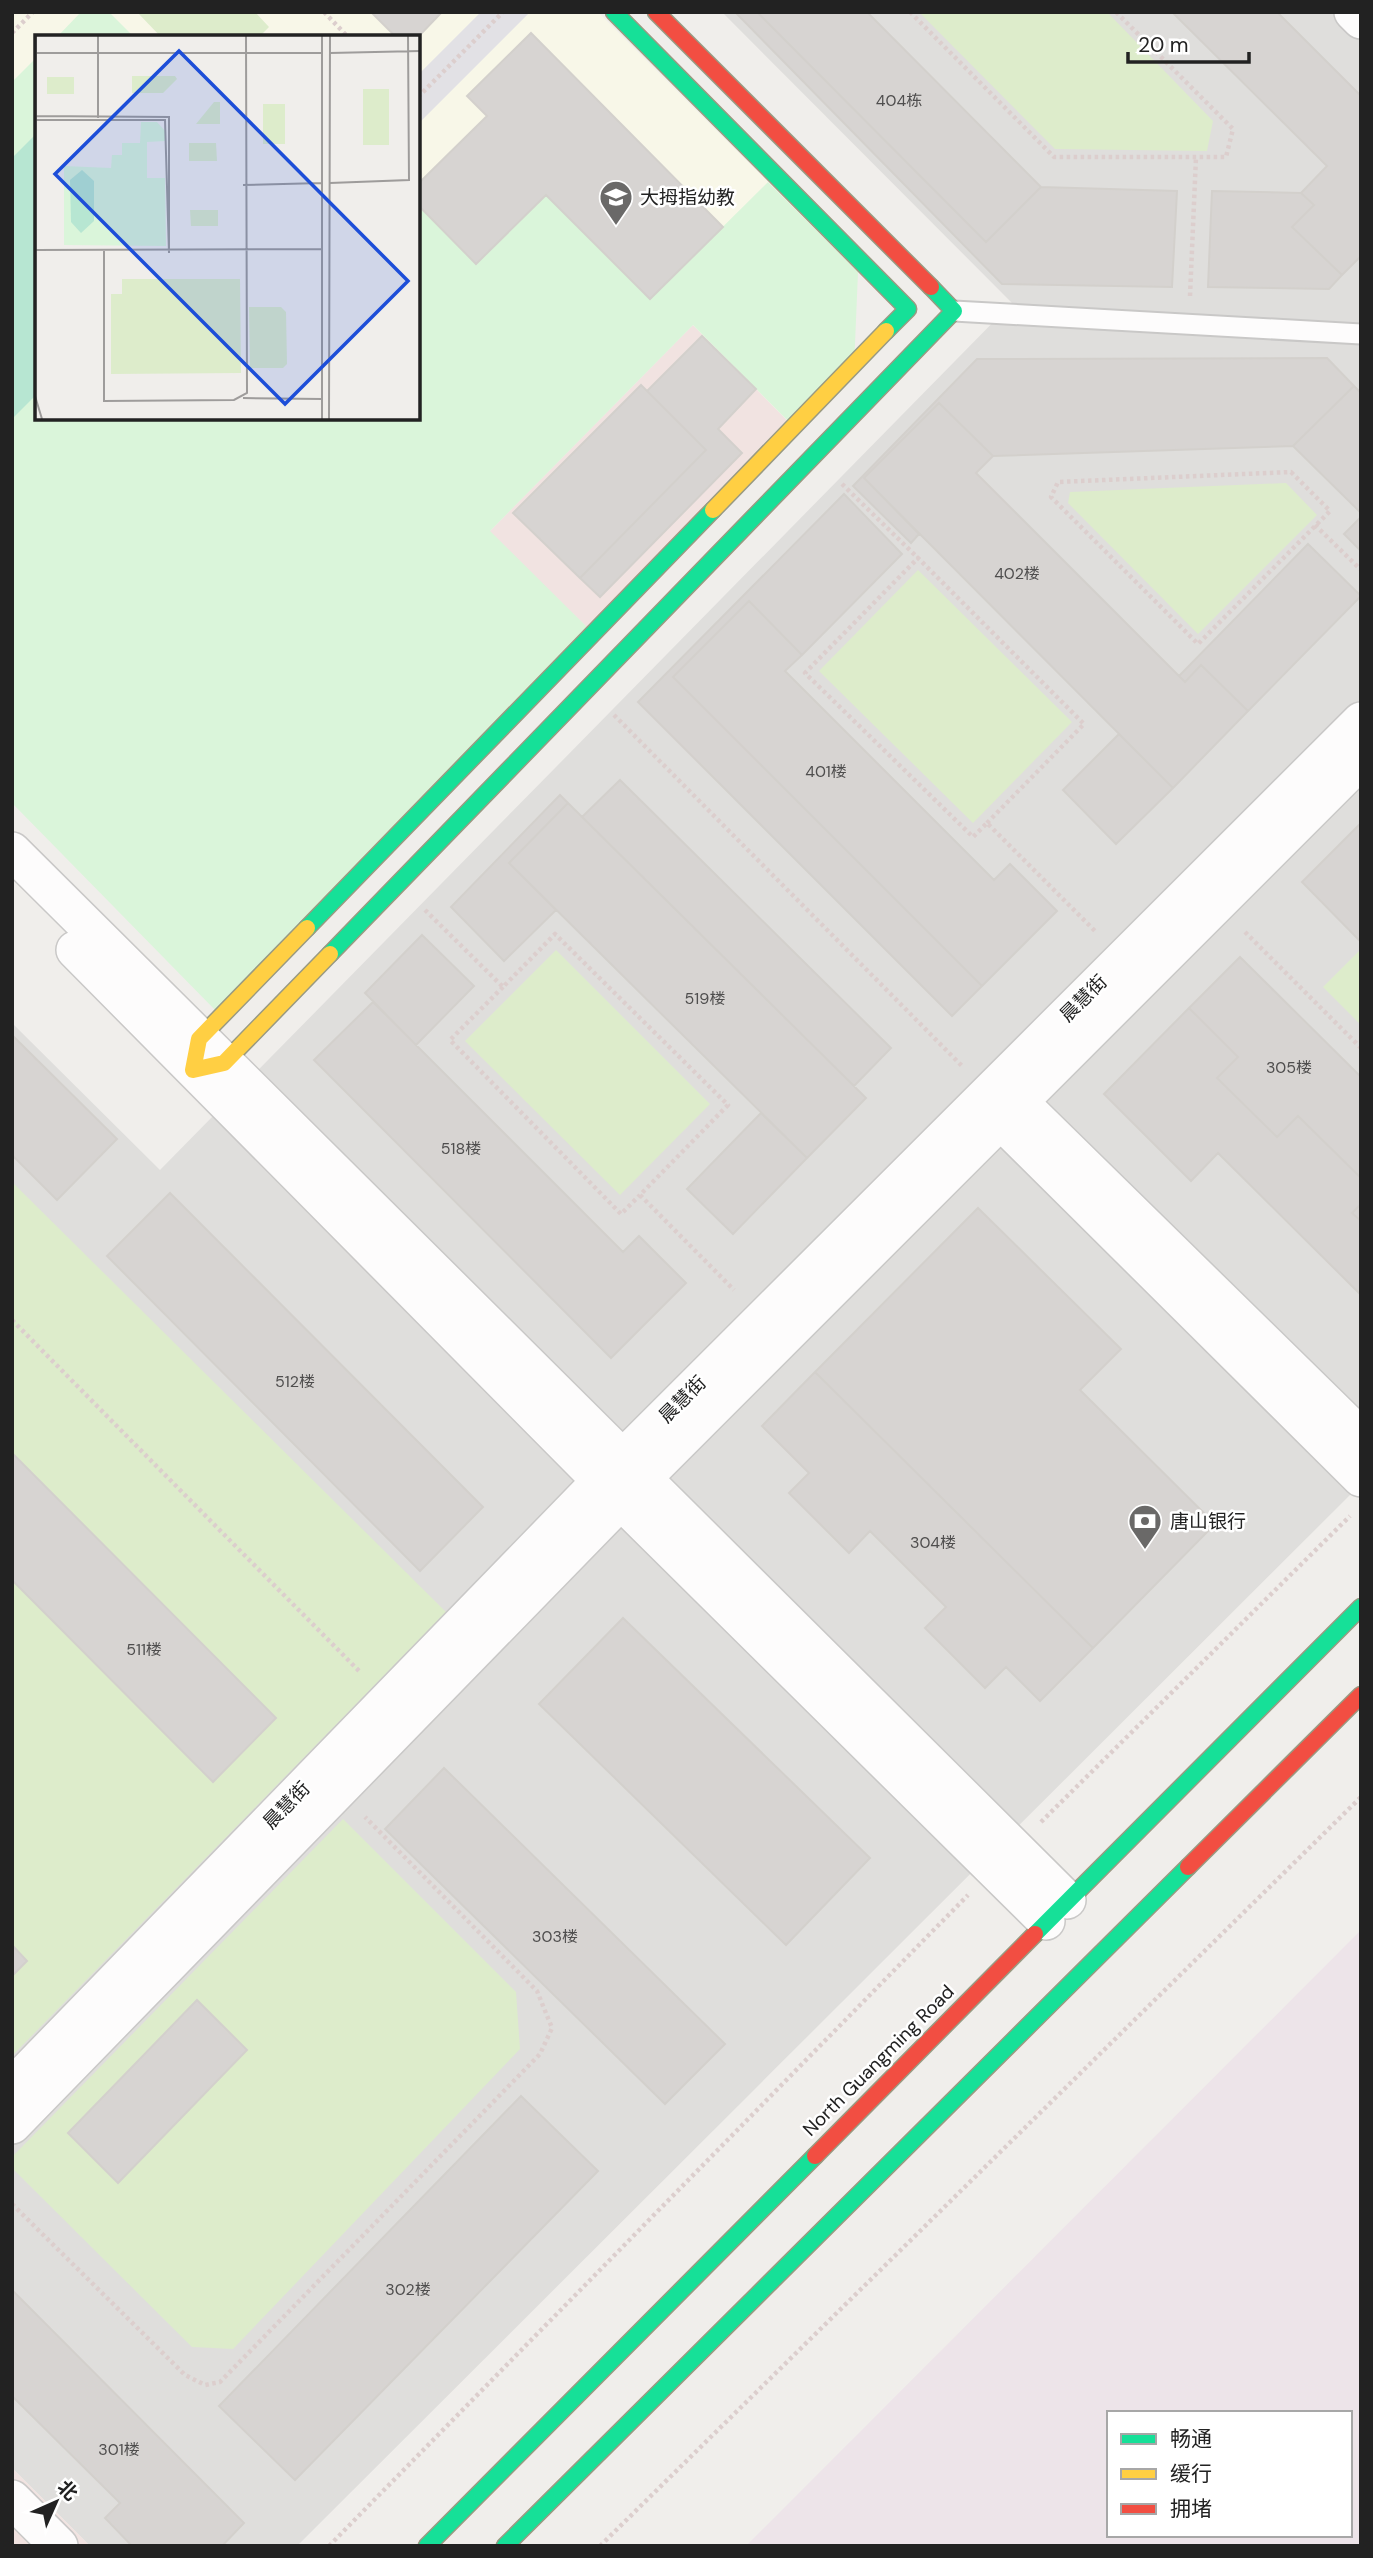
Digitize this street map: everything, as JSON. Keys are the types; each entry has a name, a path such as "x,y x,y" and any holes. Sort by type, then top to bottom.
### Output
{"street":[{"path":"206,1057 908,309 614,12"},
{"path":"206,1057 399,885 954,311 656,12"},
{"path":"1353,12 1361,20"},
{"name":"晨慧街","path":"12,2087 388,1700 622,1480 998,1100 1122,958 1361,721"},
{"name":"晨慧街","path":"12,2125 337,1790 622,1480 762,1318 1217,903 1361,760"},
{"path":"12,852 206,1057 622,1480 1056,1911"},
{"path":"12,887 206,1057"},
{"path":"998,1100 1361,1437"},
{"path":"998,1100 1361,1478"},
{"name":"North Guangming Road","path":"427,2546 1361,1607"},
{"path":"505,2546 1361,1695"},
{"path":"12,2499 59,2546"}],"lane":[{"path":"954,311 1361,334"}],"path":[{"path":"12,33 33,12"},
{"path":"324,12 346,35"},
{"path":"420,95 503,12"},
{"path":"910,12 1054,157 1226,157 1233,130 1116,12"},
{"path":"1189,325 1196,157"},
{"path":"814,456 918,558 1084,724 973,837 805,673 918,558"},
{"path":"1291,472 1330,510 1315,525 1198,644 1051,497 1058,482 1291,472"},
{"path":"1315,525 1361,570"},
{"path":"589,690 998,1100"},
{"path":"988,823 1122,958"},
{"path":"399,885 503,987"},
{"path":"1217,903 1361,1048"},
{"path":"555,934 728,1105 621,1214 450,1040 503,987 555,934"},
{"path":"640,1195 762,1318"},
{"path":"12,1320 388,1700"},
{"path":"329,2546 1004,1858 1351,1515"},
{"path":"12,2204 185,2375 205,2385 220,2382 540,2054 552,2028 537,1990 337,1790"},
{"path":"600,2546 1361,1797"}],"shaded area":[{"path":"12,12 481,12 420,73 420,35 35,35 36,420 12,495"},
{"path":"481,12 530,12 420,122 420,73"},
{"name":"大拇指幼教","path":"530,12 598,12 858,272 794,427 693,325 420,350 420,122"},
{"path":"722,12 1361,12 1361,1484 297,2546 90,2546 12,2468 12,1023 160,1170 1012,303"},
{"path":"693,325 794,427 591,631 489,532"},
{"path":"1361,1930 1361,2546 746,2546"},
{"path":"12,2468 90,2546 12,2546"}],"green space":[{"path":"81,12 109,12 132,35 59,35"},
{"path":"137,12 255,12 269,27 261,35 159,35"},
{"path":"919,12 1107,12 1213,121 1207,151 1055,149"},
{"path":"35,59 35,420 420,420 420,207 476,264 546,195 650,299 768,182 858,272 854,368 794,427 693,325 490,531 591,631 217,1012 12,803 12,82"},
{"path":"35,135 35,396 12,419 12,158"},
{"path":"1286,483 1317,515 1198,634 1068,503 1070,492"},
{"path":"918,570 1072,722 973,823 819,671"},
{"path":"1361,949 1361,1025 1323,987"},
{"path":"556,950 710,1104 620,1195 465,1041"},
{"path":"12,1182 446,1612 12,2056"},
{"path":"343,1819 516,1992 520,2049 233,2349 192,2347 12,2168 12,2157"}],"building":[{"path":"371,12 442,12 420,35 394,35"},
{"path":"735,12 757,12 986,242 1041,187 1177,191 1172,287 1002,284"},
{"path":"757,12 867,12 1041,187 986,242"},
{"path":"1172,12 1277,12 1361,96 1361,256 1342,275 1292,227 1314,205 1301,193 1327,166"},
{"path":"531,33 723,227 650,299 546,195 476,264 420,207 420,182 487,116 467,96"},
{"path":"1212,191 1301,193 1314,205 1292,227 1342,275 1329,289 1208,287"},
{"path":"702,336 756,389 718,429 742,453 600,597 580,578 706,450 647,391"},
{"path":"1327,358 1354,386 1293,446 993,456 939,403 864,478 919,534 911,543 853,486 977,359"},
{"path":"641,385 706,450 580,578 513,513"},
{"path":"1354,386 1361,393 1361,513 1293,446"},
{"path":"939,403 993,456 976,473 1185,682 1201,665 1248,711 1173,788 864,478"},
{"path":"844,494 902,554 802,655 749,601 673,677 982,986 952,1016 638,702"},
{"path":"1361,517 1361,551 1344,534"},
{"path":"1308,544 1361,596 1248,711 1201,665 1185,682 1179,676"},
{"path":"749,601 802,655 785,671 994,880 1010,864 1057,911 982,986 673,677"},
{"path":"1119,734 1173,788 1116,844 1063,790"},
{"path":"620,780 891,1048 854,1086 582,817"},
{"path":"560,795 568,803 509,863 556,910 504,961 451,907"},
{"path":"568,803 866,1098 807,1158 509,863"},
{"path":"1361,823 1361,939 1359,940 1302,882"},
{"path":"422,935 474,986 416,1045 365,993"},
{"path":"1240,957 1361,1077 1361,1178 1298,1116 1277,1137 1217,1078 1238,1057 1189,1008"},
{"path":"373,1002 623,1252 639,1236 686,1283 611,1358 314,1060"},
{"path":"1189,1008 1238,1057 1217,1078 1277,1137 1298,1116 1361,1178 1361,1204 1352,1213 1361,1221 1361,1295 1218,1153 1191,1181 1104,1094"},
{"path":"12,1035 117,1139 57,1200 12,1155"},
{"path":"761,1113 807,1158 733,1234 687,1189"},
{"path":"170,1193 483,1507 420,1571 107,1256"},
{"path":"1361,1204 1361,1221 1352,1213"},
{"path":"978,1208 1121,1349 1080,1390 1215,1524 1093,1648 815,1372"},
{"path":"815,1372 1093,1648 1040,1701 1006,1667 985,1688 925,1628 946,1607 870,1531 849,1553 789,1493 809,1473 762,1426"},
{"path":"12,1453 276,1718 213,1782 12,1580"},
{"path":"623,1618 870,1858 786,1945 539,1704"},
{"path":"444,1768 725,2044 665,2104 385,1829"},
{"path":"12,1945 27,1961 12,1976"},
{"path":"197,2000 247,2050 118,2183 68,2133"},
{"path":"521,2096 598,2171 295,2480 219,2406"},
{"path":"12,2290 244,2523 222,2546 132,2546 105,2518 120,2503 12,2396"}],"traffic: fast":[{"path":"614,12 908,309 886,331"},
{"path":"330,954 954,311 931,287"},
{"path":"307,928 713,510"},
{"path":"1035,1934 1361,1607"},
{"path":"505,2546 1188,1867"},
{"path":"427,2546 815,2156"}],"traffic: slow":[{"path":"713,510 886,331"},
{"path":"307,928 199,1039 193,1070 224,1063 330,954"}],"traffic: jam":[{"path":"656,12 931,287"},
{"path":"1188,1867 1361,1695"},
{"path":"815,2156 1035,1934"}],"place":[{"name":"大拇指幼教","path":"616,227"},
{"name":"唐山银行","path":"1145,1551"}]}
